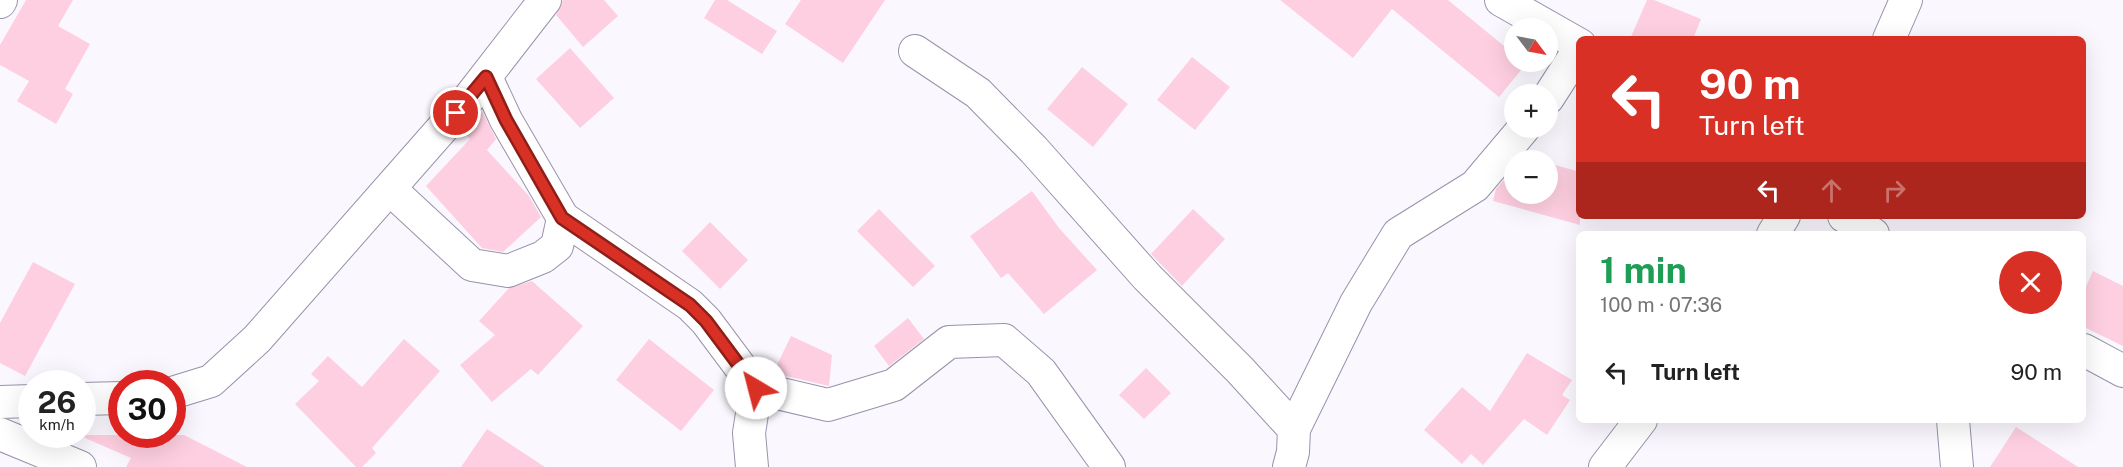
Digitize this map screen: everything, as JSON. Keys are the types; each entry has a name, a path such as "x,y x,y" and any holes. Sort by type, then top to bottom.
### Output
{"street":[{"path":"186,389 212,381 257,339 486,77 545,0"},
{"path":"1501,0 1576,44"},
{"path":"1889,36 1906,0"},
{"path":"915,51 978,93 1034,150 1148,277 1240,370 1294,429"},
{"path":"1557,84 1576,52"},
{"path":"486,77 506,120 562,218 690,305 706,321 756,388 828,405 894,385 949,342 1004,340 1041,372 1109,467"},
{"path":"1288,467 1293,452 1294,429 1356,303 1398,234 1475,186 1516,138"},
{"path":"390,189 472,265 507,272 543,257 557,246 562,218"},
{"path":"1849,219 1868,231"},
{"path":"2086,351 2123,371"},
{"path":"752,467 748,433 756,388"},
{"path":"0,402 18,401"},
{"path":"1605,467 1639,423"},
{"path":"1953,423 1957,467"},
{"path":"0,434 80,467"}],"building":[{"path":"26,0 73,0 58,26 90,44 65,89 73,94 56,124 17,101 29,81 0,65 0,45"},
{"path":"563,0 604,0 618,16 583,47 556,15"},
{"path":"715,0 727,0 777,31 762,54 704,18"},
{"path":"801,0 885,0 843,63 785,24"},
{"path":"1280,0 1448,0 1504,46 1504,72 1519,72 1510,84 1504,84 1504,91 1499,97 1392,9 1353,58"},
{"path":"1647,0 1654,0 1701,19 1694,36 1631,36"},
{"path":"570,48 614,98 580,128 536,79"},
{"path":"1192,57 1230,87 1195,130 1157,100"},
{"path":"1082,67 1128,104 1093,147 1047,109"},
{"path":"482,111 496,139 487,150 529,196 541,217 503,252 482,248 426,186 470,139 463,132"},
{"path":"1558,166 1576,171 1576,219 1580,219 1580,225 1493,201 1496,189 1504,180 1504,204 1558,204"},
{"path":"1032,191 1059,228 1097,270 1044,314 1008,273 1001,278 970,236"},
{"path":"879,209 935,266 913,287 857,231"},
{"path":"1193,209 1225,239 1182,286 1151,254"},
{"path":"710,222 748,260 720,289 682,251"},
{"path":"33,262 75,284 28,370 18,370 18,372 0,363 0,323"},
{"path":"2093,271 2123,286 2123,346 2086,328 2086,287"},
{"path":"532,281 583,326 538,375 531,369 492,402 460,365 495,335 479,321 509,288"},
{"path":"908,318 924,339 889,366 874,346"},
{"path":"791,336 832,355 829,386 773,373"},
{"path":"404,339 440,371 372,448 376,453 362,467 356,467 295,404 319,381 311,374 328,356 362,387"},
{"path":"649,339 714,390 681,431 616,380"},
{"path":"1527,353 1572,380 1562,395 1570,400 1547,435 1524,419 1483,465 1471,454 1462,464 1424,430 1462,387 1490,411"},
{"path":"1146,368 1171,393 1144,419 1119,395"},
{"path":"2016,427 2078,467 1990,467"},
{"path":"487,429 545,467 461,467"},
{"path":"96,435 108,435 108,448 186,448 186,436 247,467 126,467 131,458 96,443"}],"route":[{"path":"456,113 486,77 506,120 562,218 690,305 706,321 756,388"}]}
